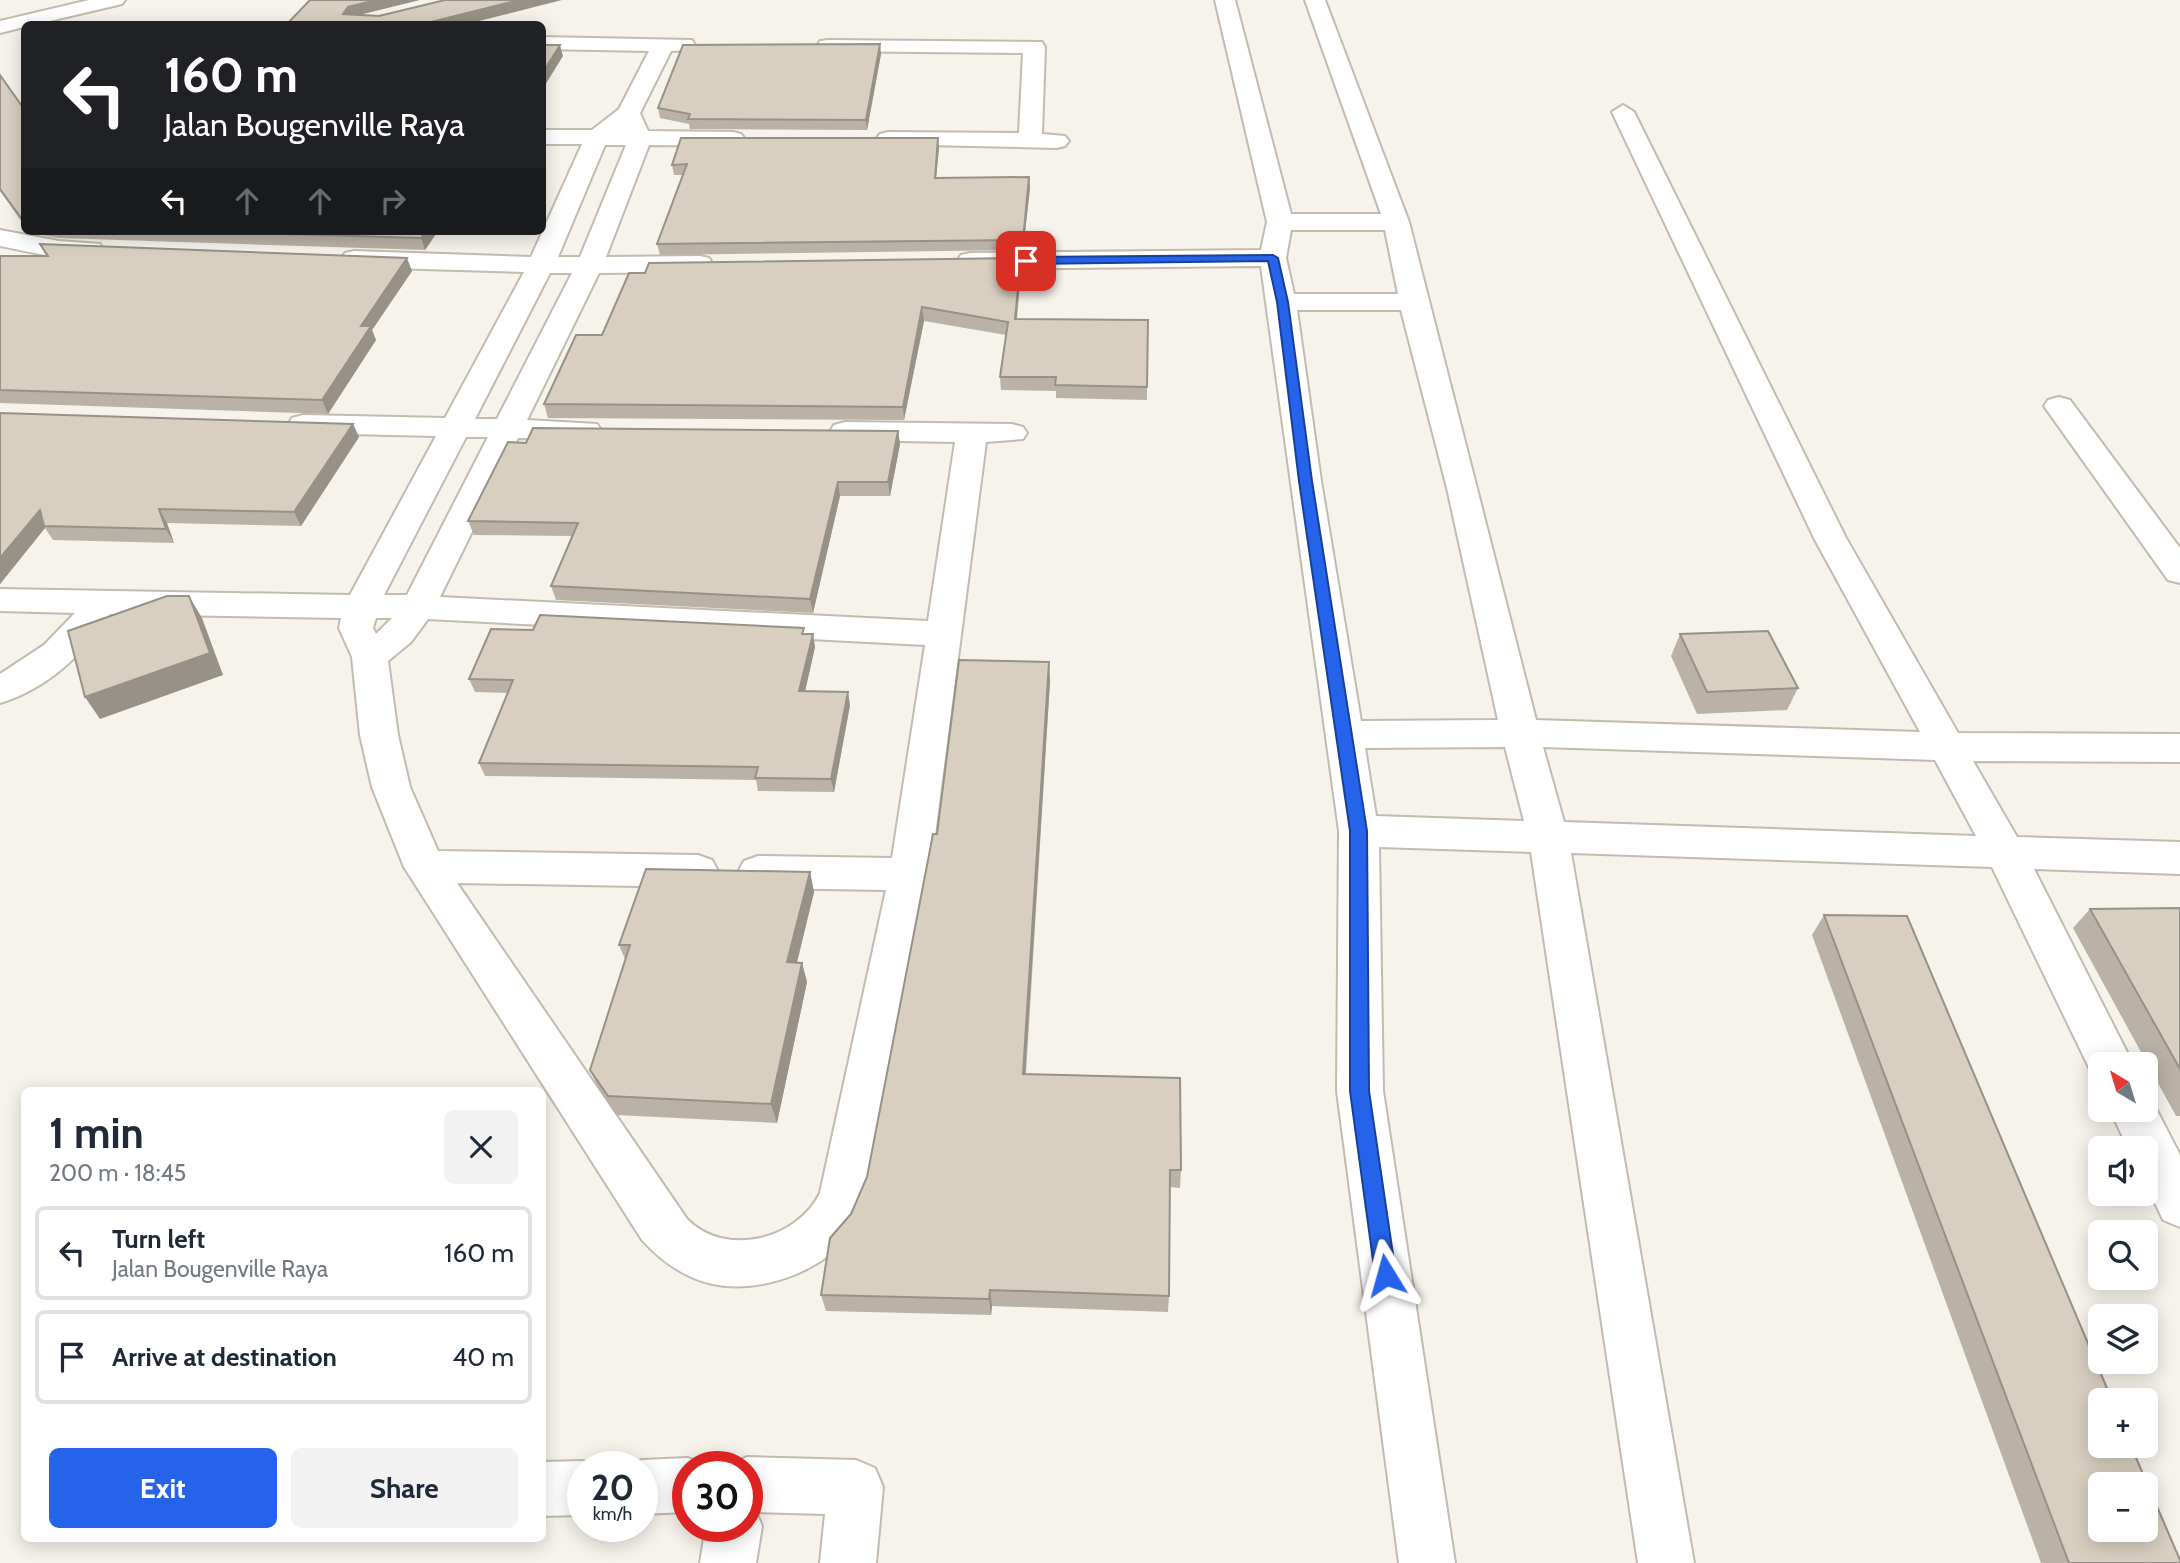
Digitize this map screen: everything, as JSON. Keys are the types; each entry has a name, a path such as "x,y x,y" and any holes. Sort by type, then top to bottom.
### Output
{"street":[{"path":"26,21 115,0"},
{"path":"1224,0 1277,240 1282,302 1359,831 1360,1091 1427,1563"},
{"path":"1315,0 1396,222 1413,302 1463,488 1520,733 1548,835 1667,1563"},
{"path":"0,27 21,22"},
{"path":"546,43 704,46"},
{"path":"663,45 629,113 596,139 541,265 361,607 356,628 370,657 379,735 391,787 424,867 659,1224 682,1248 719,1264 758,1263 787,1254 811,1239 832,1219 844,1195 910,874 972,433"},
{"path":"813,46 1034,47 1030,139"},
{"path":"1623,112 1830,538 2005,852 2104,1052"},
{"path":"370,657 398,634 418,607 589,266 640,139 629,113"},
{"path":"546,137 752,139"},
{"path":"863,139 1057,141"},
{"path":"951,262 1277,240 1396,222"},
{"path":"0,238 59,249 114,251"},
{"path":"334,258 589,266 728,264"},
{"path":"1282,302 1413,302"},
{"path":"2059,406 2180,572"},
{"path":"276,423 455,429 618,430"},
{"path":"811,431 1013,433"},
{"path":"0,600 418,607 942,634"},
{"path":"0,690 50,660 87,625 101,602"},
{"path":"1344,734 1520,733 1945,747 2180,747"},
{"path":"1359,831 1548,835 2180,858"},
{"path":"424,867 910,874"},
{"path":"2139,1122 2180,1204"},
{"path":"763,1484 856,1487 848,1563"},
{"path":"546,1489 567,1488"},
{"path":"728,1563 731,1542"}],"building":[{"path":"310,0 376,0 348,7 343,14 379,16 445,0 519,0 435,21 290,21"},
{"path":"880,44 866,120 688,119 690,114 658,108 683,45"},
{"path":"546,45 560,45 546,68"},
{"path":"0,75 21,105 21,218 0,189"},
{"path":"681,138 938,138 935,178 1029,177 1023,240 657,244 687,164 672,165"},
{"path":"320,235 423,235 421,238"},
{"path":"40,244 407,258 361,326 371,326 322,400 0,390 0,256 48,256"},
{"path":"1021,258 1015,319 1148,320 1147,387 1055,385 1056,377 1000,377 1008,322 922,307 903,407 544,404 576,335 602,335 629,273 645,273 649,263"},
{"path":"0,413 353,424 294,512 159,509 166,529 44,526 40,510 0,558"},
{"path":"533,428 898,431 888,482 838,482 810,599 551,586 578,523 468,521 508,442 526,443"},
{"path":"167,596 189,596 210,653 85,697 68,631"},
{"path":"540,615 804,628 802,634 813,634 799,691 848,692 831,779 755,778 758,767 479,763 513,680 469,679 491,629 533,630"},
{"path":"1768,631 1798,688 1707,692 1680,634"},
{"path":"959,660 1049,662 1023,1074 1180,1078 1181,1170 1170,1170 1169,1296 990,1290 989,1299 821,1295 830,1238 851,1214 867,1177 933,834 937,834"},
{"path":"646,869 810,872 787,962 802,963 771,1104 608,1096 590,1070 630,945 619,945"},
{"path":"2180,908 2180,1069 2090,909"},
{"path":"1824,915 1907,916 2088,1343 2088,1374 2101,1374 2107,1388 2088,1388 2088,1458 2136,1458 2142,1472 2088,1472 2088,1542 2158,1542 2158,1509 2180,1563 2069,1563"}],"route":[{"path":"1026,261 1273,258 1282,302 1305,481 1359,831 1360,1091 1386,1275"}]}
